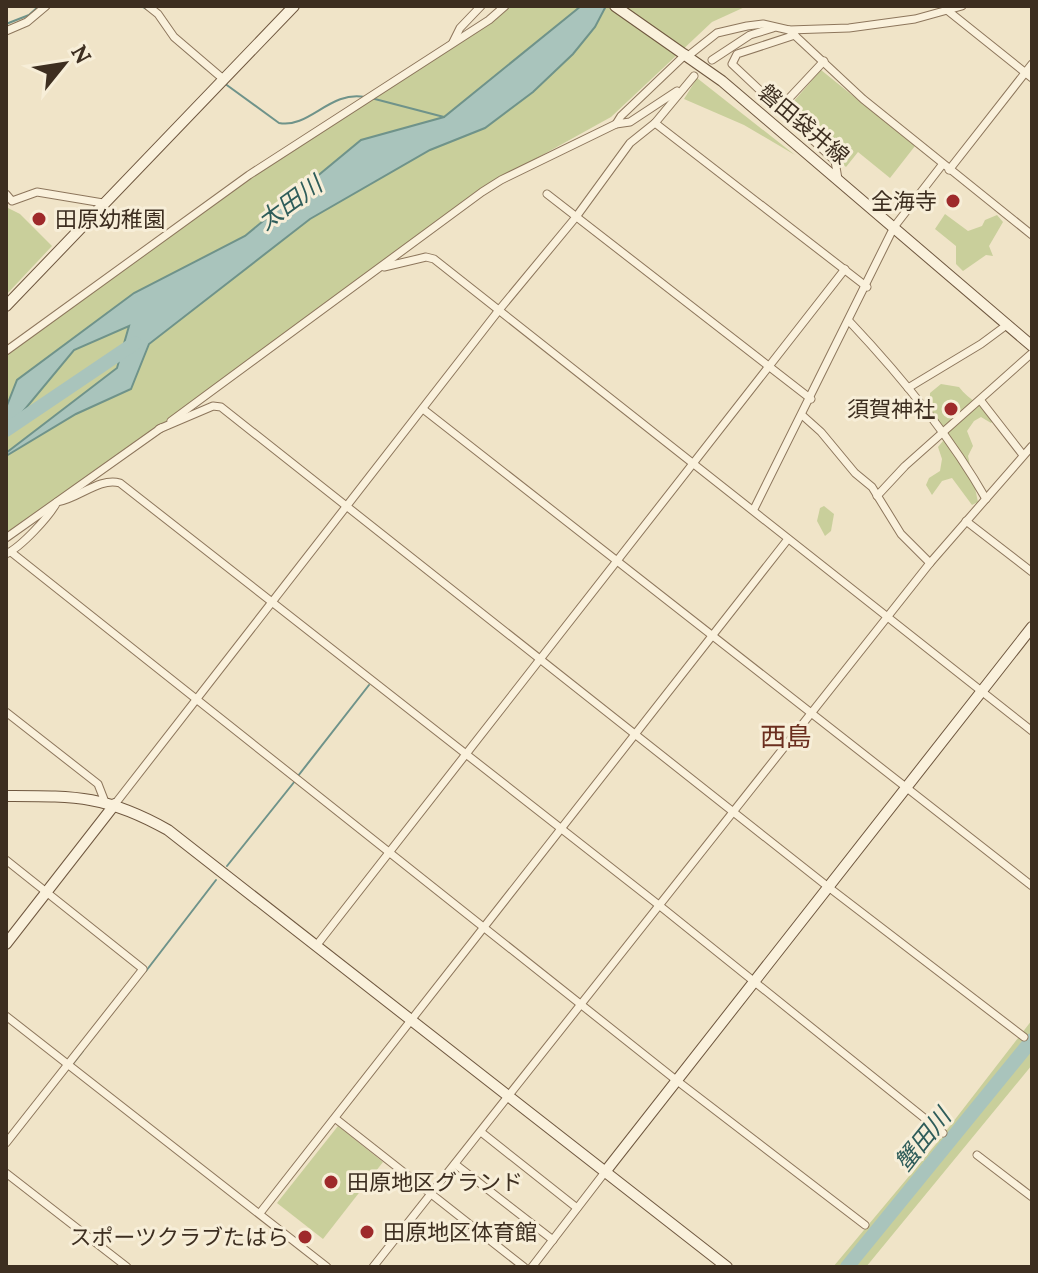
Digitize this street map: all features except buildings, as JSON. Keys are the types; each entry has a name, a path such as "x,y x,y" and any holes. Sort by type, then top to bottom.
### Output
{"street":[{"path":"6,31 27,22 46,6"},
{"path":"148,6 158,14 174,37 222,78"},
{"path":"6,306 294,6"},
{"path":"453,43 460,28 481,6"},
{"path":"6,351 249,175 505,6"},
{"name":"磐田袋井線","path":"615,6 722,81 1032,346"},
{"path":"838,179 835,161 732,64 737,54 792,32 885,24 962,6"},
{"path":"947,10 1028,75"},
{"path":"616,124 685,54 717,33 763,24 775,27 792,32 863,99 1032,235"},
{"path":"712,60 750,35 775,27"},
{"path":"779,109 824,61"},
{"path":"754,509 867,287 894,227 1028,75 1032,64"},
{"path":"6,944 110,803 348,508 499,310 576,217 630,143 655,123 694,76"},
{"path":"6,538 501,180 616,124 630,122 684,86"},
{"path":"655,123 867,287"},
{"path":"6,194 12,201 37,192 103,203"},
{"path":"547,194 811,399"},
{"path":"383,267 426,257 434,259 1032,731"},
{"path":"316,946 845,269"},
{"path":"849,321 944,434 986,499"},
{"path":"908,388 1008,324"},
{"path":"877,496 905,466 1032,353"},
{"path":"981,401 1023,455"},
{"path":"159,429 218,405 827,886 1024,1037"},
{"path":"423,409 1032,886"},
{"path":"802,415 877,496 901,534 930,563"},
{"path":"373,1267 930,563 1032,446"},
{"path":"57,502 106,482 120,483 660,906 943,1133"},
{"path":"57,502 53,510 8,553 196,698 676,1080 865,1225"},
{"path":"966,521 1032,572"},
{"path":"260,1213 788,539"},
{"path":"532,1267 753,980 1032,627"},
{"path":"6,712 98,784 110,803"},
{"path":"6,796 62,796 110,803 168,830 727,1267"},
{"path":"6,860 143,969 6,1143"},
{"path":"6,1016 327,1267"},
{"path":"336,1119 524,1267"},
{"path":"481,1132 577,1208"},
{"path":"977,1155 1032,1197"},
{"path":"455,1164 553,1240"},
{"path":"6,1173 127,1267"}],"green space":[{"path":"505,6 747,6 712,22 611,117 490,184 132,449 6,537 6,350 326,124"},
{"path":"821,70 915,146 890,178 858,152 846,167 787,109"},
{"path":"697,78 795,155 744,125 684,99"},
{"path":"6,207 20,214 52,246 6,295"},
{"path":"945,214 968,231 997,215 1003,222 989,246 993,256 986,255 963,271 956,264 956,246 935,229"},
{"path":"941,384 959,387 995,419 991,423 981,417 967,431 973,446 968,456 978,502 972,505 952,478 942,481 932,495 926,485 929,478 940,471 942,459 938,447 943,441 930,408 930,393"},
{"path":"824,506 834,514 831,531 825,536 817,521 820,508"},
{"path":"1032,1020 1032,1065 866,1267 833,1267 936,1144"},
{"name":"田原地区グランド","path":"338,1126 383,1162 323,1239 277,1203"}],"water":[{"path":"581,6 606,6 595,27 573,54 533,92 485,128 430,150 310,219 149,344 131,389 76,414 6,456 117,368 129,326 74,350 6,432 6,408 17,380 134,293 245,236 361,140 444,117"}],"waterway":[{"path":"6,24 29,15 39,6"},
{"path":"141,6 148,10"},
{"path":"172,39 206,69"},
{"path":"224,83 279,123 300,120 341,99 365,97"},
{"path":"371,98 444,117"},
{"name":"太田川","path":"6,430 135,343"},
{"path":"298,776 369,685"},
{"path":"227,866 295,781"},
{"path":"146,971 216,880"},
{"name":"蟹田川","path":"847,1267 1032,1040"},
{"path":"72,1065 83,1051"}],"place":[{"name":"全海寺","path":"953,201"},
{"name":"田原幼稚園","path":"39,219"},
{"name":"須賀神社","path":"951,409"},
{"name":"田原地区グランド","path":"331,1182"},
{"name":"田原地区体育館","path":"367,1232"},
{"name":"スポーツクラブたはら","path":"305,1237"}],"district":[{"name":"西島","path":"786,737"}]}
